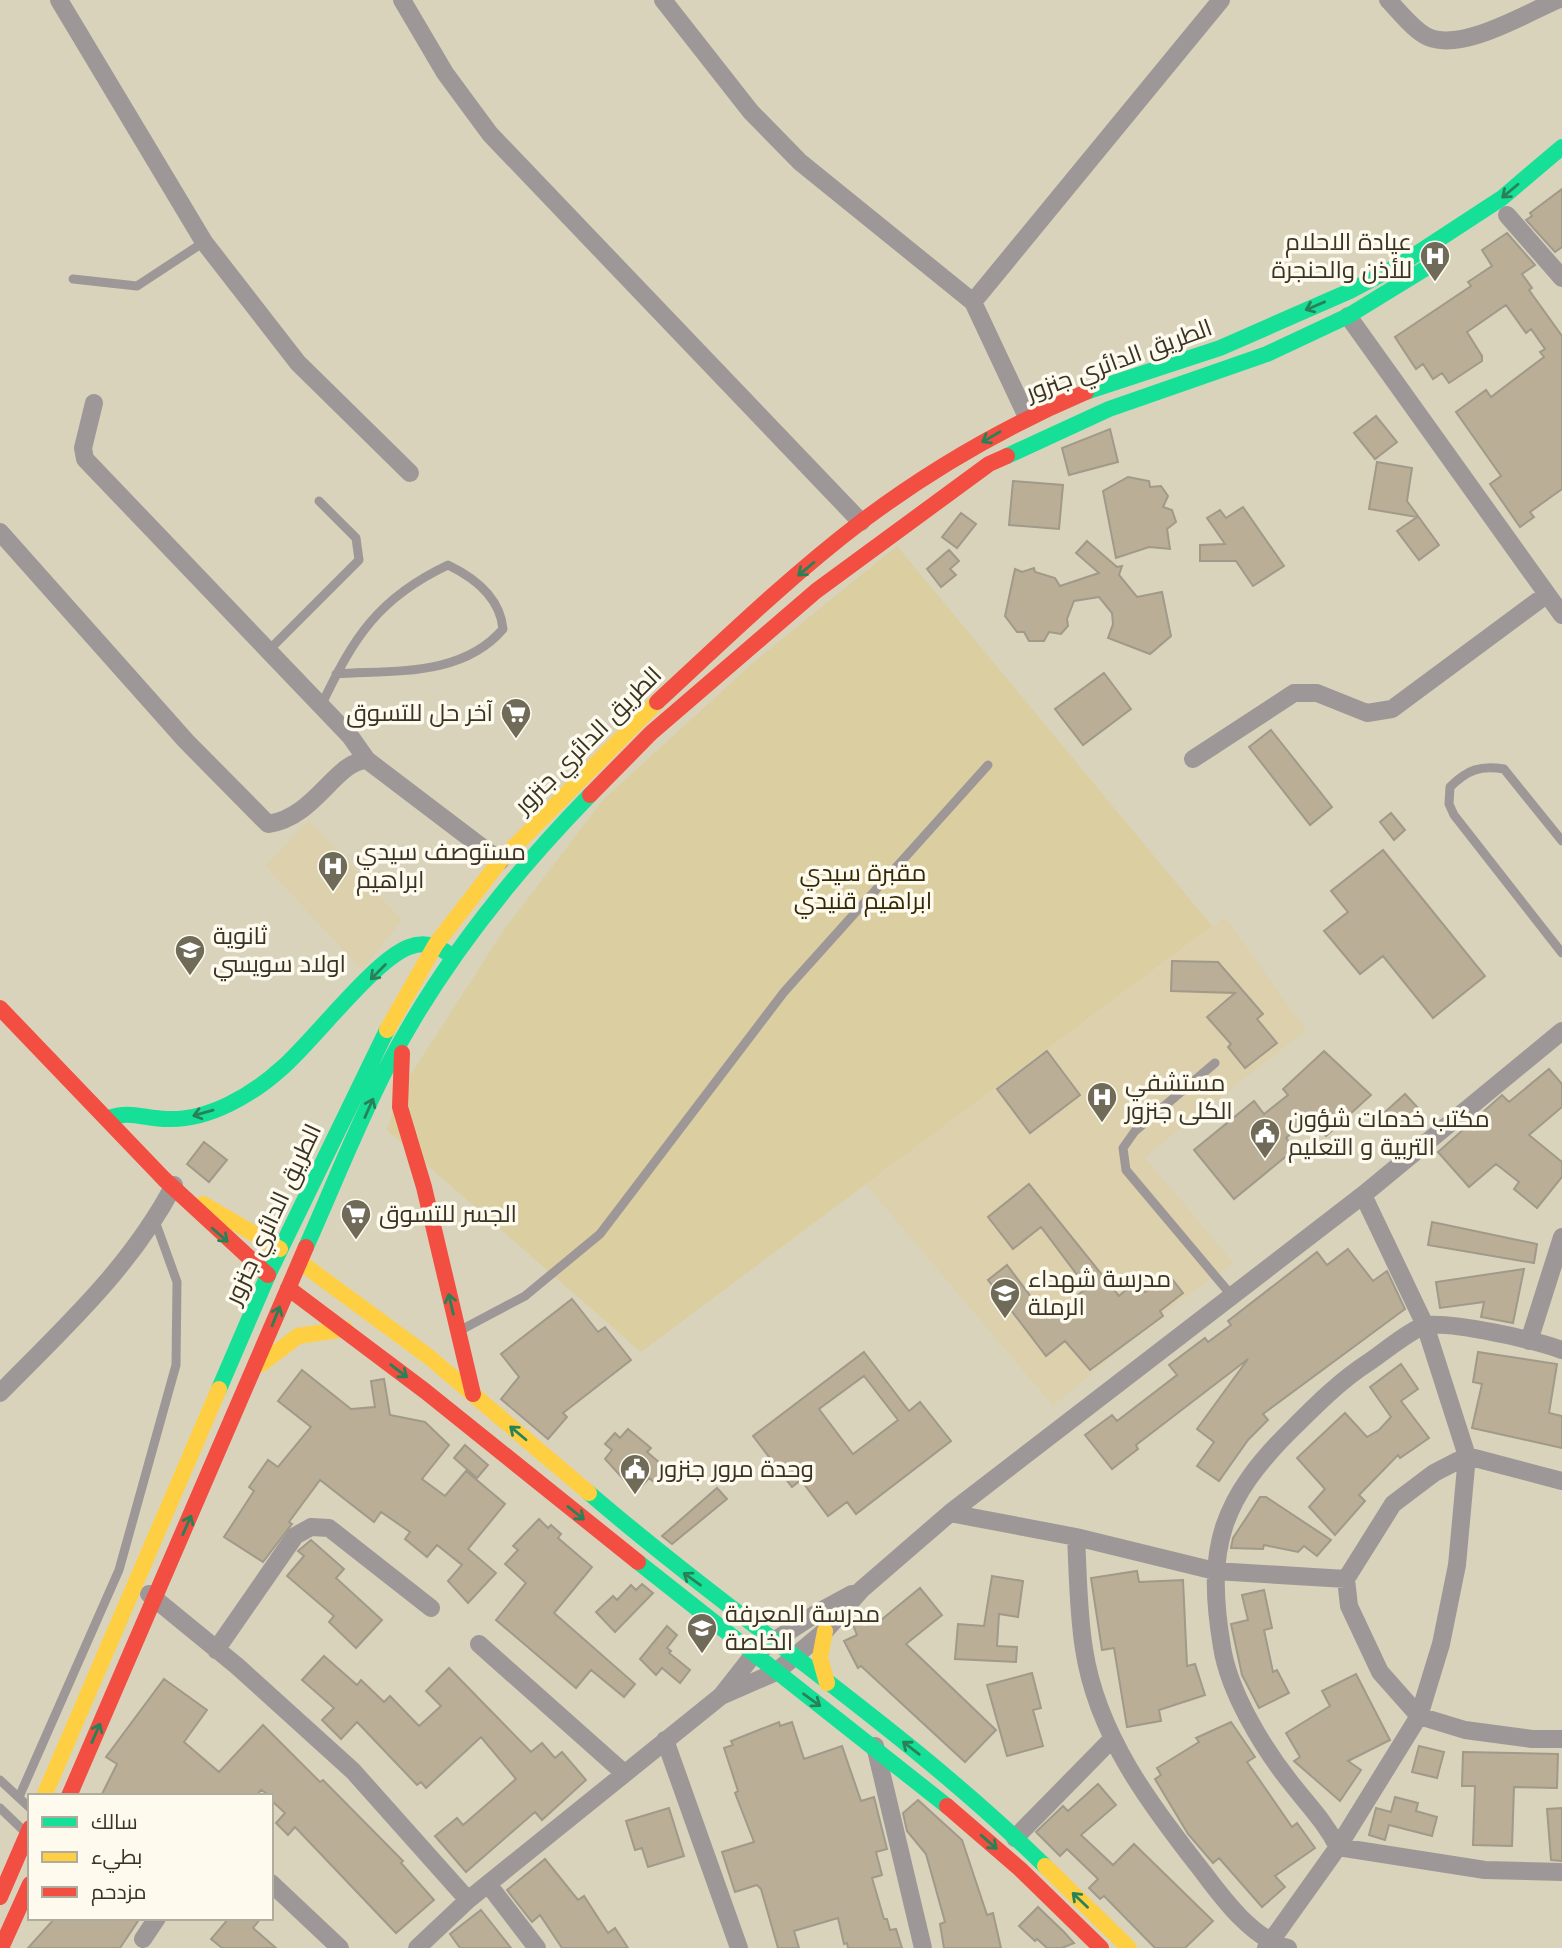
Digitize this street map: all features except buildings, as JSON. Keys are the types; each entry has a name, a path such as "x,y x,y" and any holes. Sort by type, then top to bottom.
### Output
{"main road":[{"name":"الطريق الدائري جنزور","path":"45,1794 268,1275 370,1059 436,944 500,862 623,733 749,617 861,522 986,440 1027,417 1111,382 1220,348 1350,291 1401,264 1502,198 1562,147"},
{"path":"1502,219 1542,186"},
{"name":"الطريق الدائري جنزور","path":"70,1794 255,1370 288,1288 387,1067 453,957 543,843 651,733 816,591 989,464 1109,409 1267,354 1348,316 1452,251"},
{"path":"109,1118 123,1113 162,1119 185,1118 235,1101 286,1063 397,954 415,945 436,944 453,957"},
{"path":"0,1008 109,1118 203,1220 268,1275"},
{"path":"406,1036 399,1071 397,1101 419,1169 458,1332 478,1399 465,1423"},
{"path":"176,1188 280,1249"},
{"path":"300,1262 429,1357 674,1566 776,1640 927,1761 1015,1838 1129,1948"},
{"path":"288,1288 345,1329 776,1672 875,1746 1020,1869 1101,1948"},
{"path":"255,1370 287,1340 320,1330 345,1329"},
{"path":"825,1631 820,1658 827,1683"},
{"path":"0,1897 28,1831"},
{"path":"1,1948 28,1888"}],"street":[{"path":"59,0 204,242 298,363 410,473"},
{"path":"402,0 445,73 490,134 861,522"},
{"path":"663,0 751,112 800,162 973,302 1027,417"},
{"path":"973,302 1221,0"},
{"path":"1388,0 1426,36 1445,42 1467,38 1557,0"},
{"path":"1502,219 1562,278"},
{"path":"1348,316 1562,615"},
{"path":"94,403 83,448 85,459 350,736 367,760 500,862"},
{"path":"0,532 186,741 268,824 286,821 296,815 351,764 367,760"},
{"path":"1193,759 1294,693 1317,693 1367,713 1392,709 1546,595"},
{"path":"721,1696 776,1672 825,1631 861,1590 950,1513 1363,1195 1562,1031"},
{"path":"0,1393 110,1282 176,1188"},
{"path":"1268,1946 1338,1847 1419,1716 1441,1644 1457,1565 1467,1456 1425,1325 1363,1195"},
{"path":"1529,1341 1553,1300 1562,1237"},
{"path":"1338,1847 1324,1820 1291,1784 1260,1739 1240,1699 1222,1651 1215,1571 1233,1500 1262,1458 1348,1376 1425,1325 1529,1341 1562,1350"},
{"path":"1562,1481 1467,1456 1434,1474 1393,1504 1346,1578 1349,1606 1380,1672 1419,1716 1465,1730 1532,1739 1562,1739"},
{"path":"950,1513 1076,1537 1215,1571 1346,1578"},
{"path":"216,1650 295,1536 311,1527 329,1528 431,1608"},
{"path":"1076,1537 1084,1650 1104,1721 1137,1785 1219,1893 1268,1946 1289,1948"},
{"path":"134,1584 156,1598 353,1771 468,1900"},
{"path":"417,1948 468,1900 721,1696 754,1654 861,1590"},
{"path":"479,1644 624,1773"},
{"path":"1015,1838 1113,1738"},
{"path":"666,1740 739,1948"},
{"path":"875,1746 923,1948"},
{"path":"1338,1847 1485,1870 1562,1872"},
{"path":"488,1884 537,1948"},
{"path":"273,1885 340,1948"},
{"path":"143,1939 156,1920"}],"lane":[{"path":"73,279 137,286 204,242"},
{"path":"268,651 359,560 356,538 319,501"},
{"path":"321,706 336,674 348,649 387,602 425,575 448,565 475,578 501,613 503,629 488,646 441,668 336,674"},
{"path":"458,1332 525,1296 600,1234 784,992 988,765"},
{"path":"1562,841 1504,769 1484,766 1464,774 1450,787 1449,804 1454,815 1562,953"},
{"path":"1215,1063 1135,1131 1123,1148 1126,1170 1233,1296"},
{"path":"19,1797 119,1570 176,1365 177,1282 155,1221"},
{"path":"0,1780 28,1806"},
{"path":"0,1808 28,1831"}],"shaded area":[{"name":"مستوصف سيدي ابراهيم","path":"309,820 402,920 362,970 265,866"},
{"path":"1225,917 1306,1030 1145,1157 1233,1263 1168,1310 1053,1406 866,1185"}],"green space":[{"name":"مقبرة سيدي ابراهيم قنيدي","path":"897,546 1212,926 641,1352 387,1130 398,1094 506,927 603,800 755,661"}],"traffic: fast":[{"path":"1086,392 1220,348 1350,291 1401,264 1502,198 1562,147"},
{"path":"1007,456 1109,409 1267,354 1348,316 1436,262"},
{"path":"306,1247 376,1089 430,993 505,890 590,795"},
{"path":"109,1118 131,1115 159,1119 182,1118 198,1116 229,1104 257,1088 282,1068 362,984 395,955 409,947 425,944 449,954"},
{"path":"219,1389 268,1275 387,1030"},
{"path":"589,1493 703,1586 935,1767 1045,1866"},
{"path":"638,1562 947,1806"}],"traffic: slow":[{"path":"387,1030 436,944 500,861 657,702"},
{"path":"203,1204 280,1249"},
{"path":"300,1262 429,1357 589,1493"},
{"path":"261,1364 298,1336 345,1329"},
{"path":"45,1794 219,1389"},
{"path":"825,1631 820,1658 827,1683"},
{"path":"1045,1866 1129,1948"}],"traffic: jam":[{"path":"657,702 782,587 887,503 998,434 1086,392"},
{"path":"590,795 651,733 816,591 989,464 1007,456"},
{"path":"0,1008 164,1179 268,1275"},
{"path":"402,1053 400,1107 424,1187 473,1394"},
{"path":"70,1794 306,1247"},
{"path":"288,1288 425,1391 638,1562"},
{"path":"947,1806 1020,1869 1101,1948"},
{"path":"0,1897 28,1833"},
{"path":"1,1948 28,1888"}],"place":[{"name":"عيادة الاحلام للأذن والحنجرة","path":"1435,283"},
{"name":"آخر حل للتسوق","path":"516,740"},
{"name":"مستوصف سيدي ابراهيم","path":"333,893"},
{"name":"ثانوية اولاد سويسي","path":"190,977"},
{"name":"مستشفي الكلى جنزور","path":"1102,1124"},
{"name":"مكتب خدمات شؤون التربية و التعليم","path":"1265,1160"},
{"name":"الجسر للتسوق","path":"356,1241"},
{"name":"مدرسة شهداء الرملة","path":"1005,1320"},
{"name":"وحدة مرور جنزور","path":"635,1496"},
{"name":"مدرسة المعرفة الخاصة","path":"702,1655"}]}
